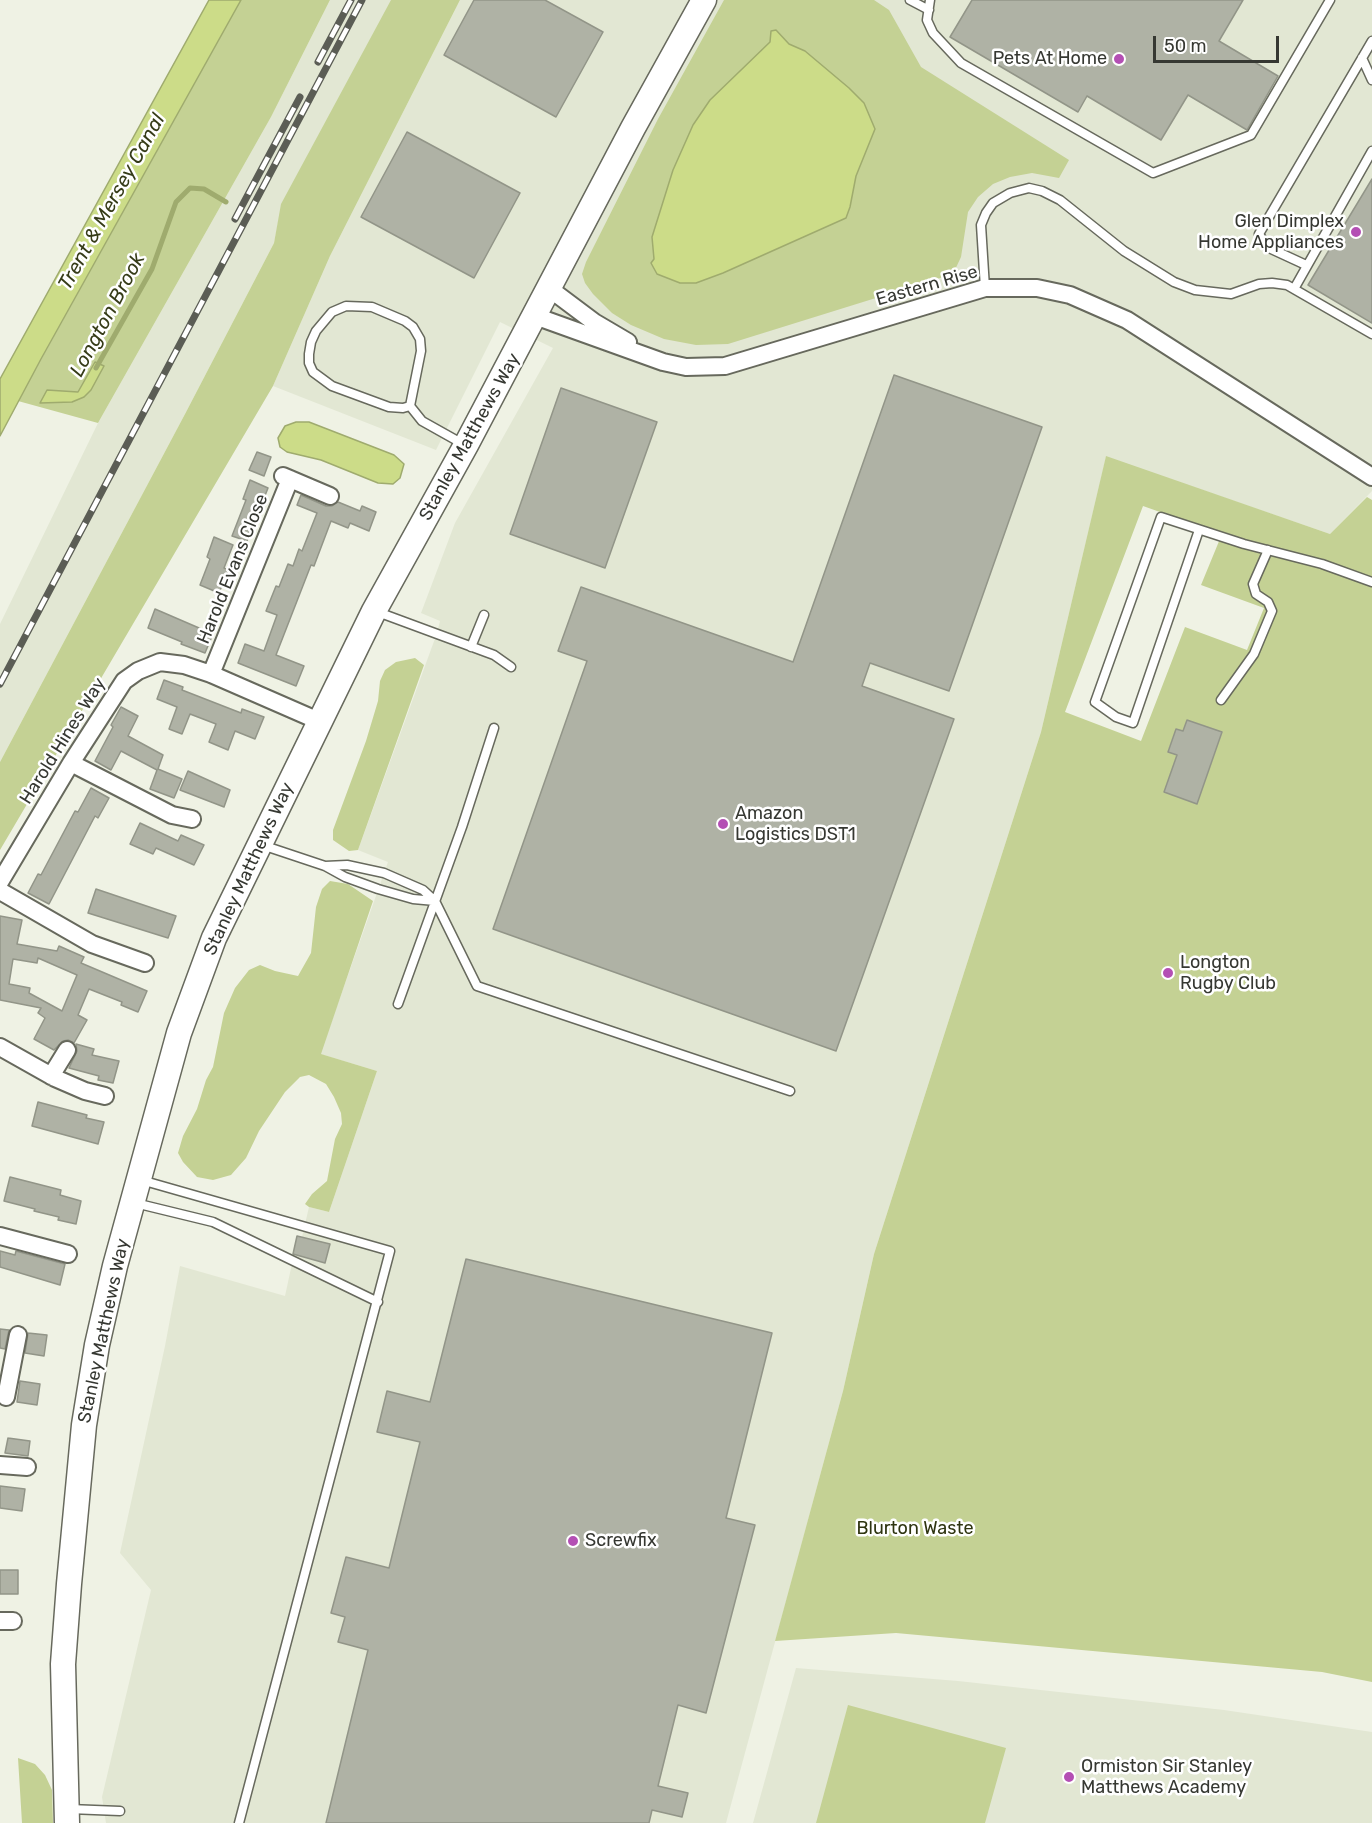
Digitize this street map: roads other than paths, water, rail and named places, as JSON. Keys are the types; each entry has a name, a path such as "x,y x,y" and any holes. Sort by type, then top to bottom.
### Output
{"main road":[{"name":"Stanley Matthews Way","path":"66,1816 63,1664 84,1425 97,1345 138,1179 179,1033 214,939 374,611 466,445 633,128 704,0"}],"street":[{"name":"Eastern Rise","path":"550,288 594,322 663,362"},
{"name":"Eastern Rise","path":"535,316 663,362 686,367 725,366 985,288 1037,288 1070,295 1127,320 1370,473"},
{"name":"Harold Evans Close","path":"211,674 286,477 330,496"},
{"name":"Harold Hines Way","path":"0,882 71,763 124,681 138,671 160,662 184,665 211,674 321,722"},
{"path":"71,763 172,815 192,819"},
{"path":"0,891 92,944 145,963"},
{"path":"0,1047 51,1076 85,1091 105,1096"},
{"path":"51,1076 67,1050"},
{"path":"0,1236 68,1254"},
{"path":"6,1397 6,1364 18,1335"},
{"path":"0,1465 27,1467"}],"lane":[{"path":"910,0 928,10"},
{"path":"930,0 927,20 933,33 961,63 1153,173 1251,135 1330,0"},
{"path":"1306,265 1267,247 1259,234 1372,41"},
{"path":"1362,58 1372,80"},
{"path":"1294,289 1372,151"},
{"path":"985,288 981,225 986,213 993,203 1010,193 1029,188 1042,191 1060,200 1124,251 1174,282 1195,290 1231,294 1259,284 1287,285 1372,334"},
{"path":"410,406 389,407 332,386 313,372 309,363 311,342 316,330 332,312 346,306 372,307 405,321 413,327 420,339 421,351 410,406 422,421 466,445"},
{"path":"1199,530 1133,723 1116,717 1095,702 1161,517 1199,530 1322,564 1372,582"},
{"path":"1221,700 1254,654 1272,611 1268,602 1256,594 1253,584 1268,550"},
{"path":"374,611 494,655 512,667"},
{"path":"471,647 484,615"},
{"path":"398,1004 495,728"},
{"path":"259,844 325,866 345,877 378,889 413,899 435,901"},
{"path":"325,866 347,865 384,873 423,890 435,901 477,986 790,1091"},
{"path":"138,1179 390,1251 239,1823"},
{"path":"132,1202 213,1222 378,1302"},
{"path":"66,1816 120,1811"}],"water":[{"name":"Trent & Mersey Canal","path":"209,0 241,0 0,436 0,379"},
{"path":"776,30 789,44 805,51 864,103 875,129 856,176 846,218 696,283 680,283 657,274 651,263 654,259 652,237 673,170 693,125 710,100 770,42 771,31"},
{"path":"95,362 104,366 91,390 84,397 72,402 40,403 47,390 78,392"},
{"path":"296,422 309,422 394,455 404,464 400,478 393,484 378,483 321,460 287,452 280,447 278,438 285,426"}],"waterway":[{"name":"Longton Brook","path":"96,368 152,269 176,202 190,188 204,189 226,202"}],"railway":[{"path":"318,62 351,0"},
{"path":"0,684 362,0"},
{"path":"235,219 300,97"}],"place":[{"name":"Pets At Home","path":"1119,59"},
{"name":"Glen Dimplex Home Appliances","path":"1356,232"},
{"name":"Amazon Logistics DST1","path":"723,824"},
{"name":"Longton Rugby Club","path":"1168,973"},
{"name":"Screwfix","path":"573,1541"},
{"name":"Ormiston Sir Stanley Matthews Academy","path":"1069,1777"}],"park label":[{"name":"Blurton Waste","path":"915,1529"}]}
